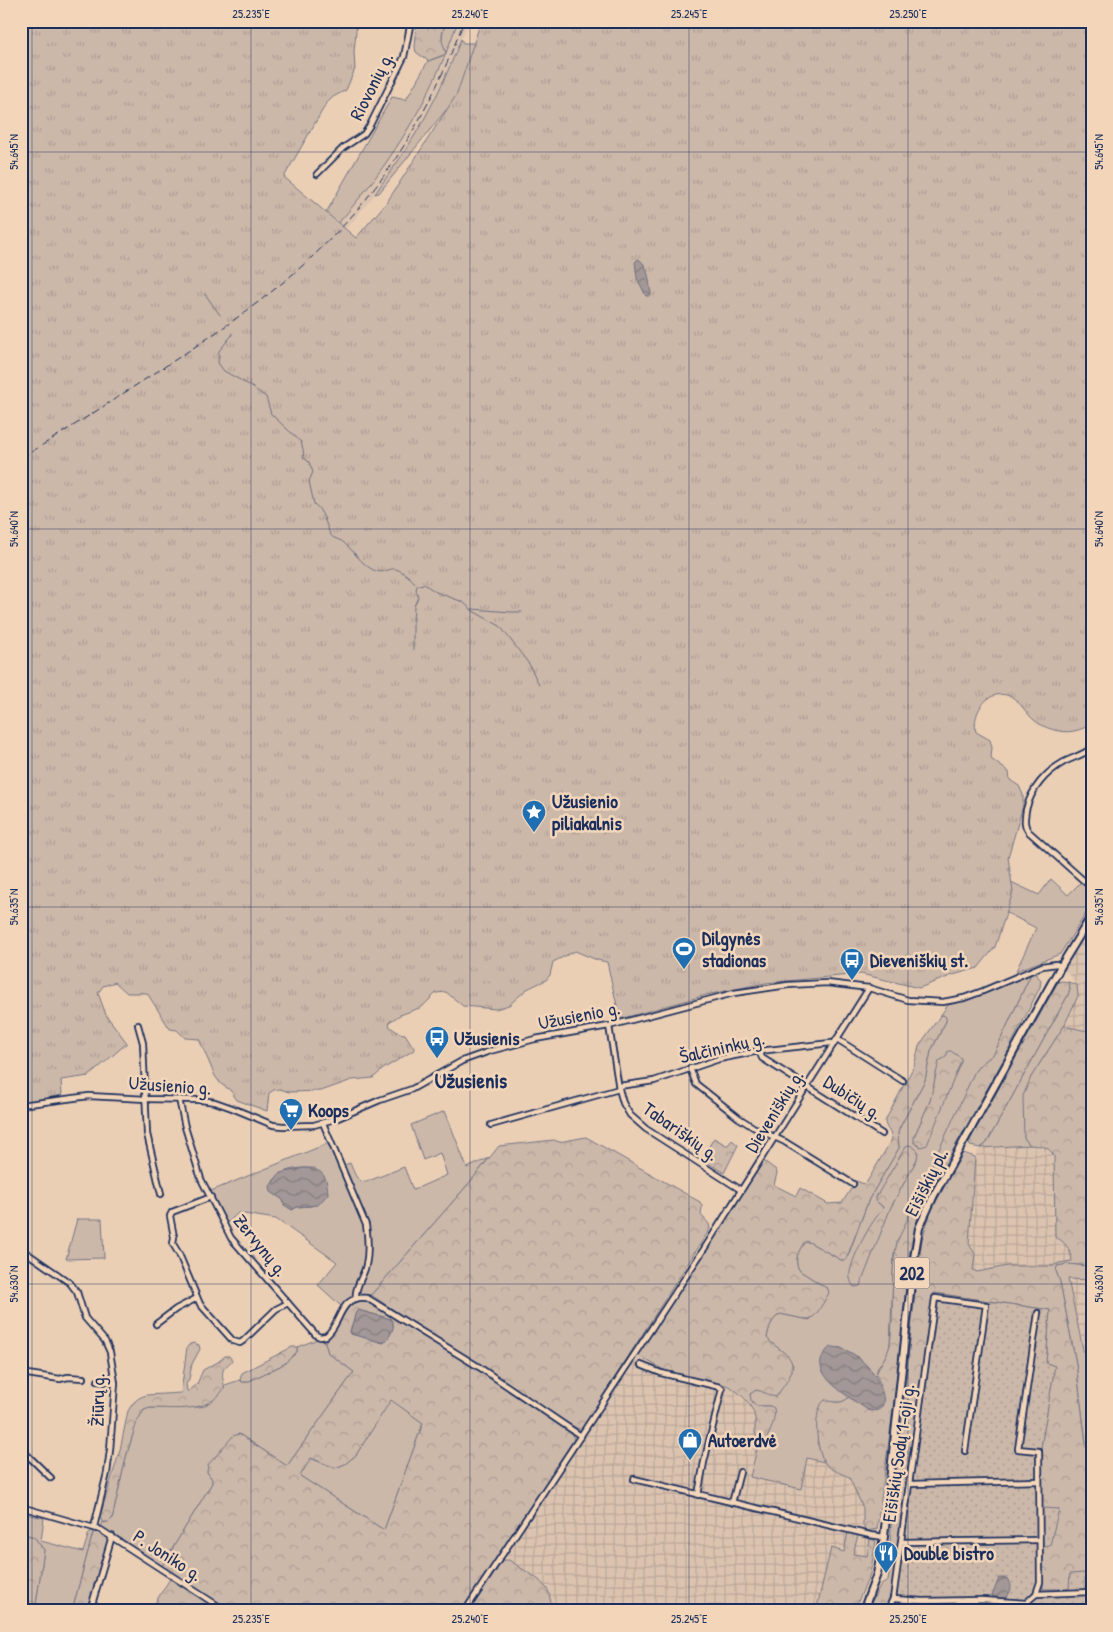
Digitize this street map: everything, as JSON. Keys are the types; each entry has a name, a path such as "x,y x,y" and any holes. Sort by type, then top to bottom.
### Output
{"main road":[{"name":"Eišiškių pl.","path":"863,1611 878,1569 884,1537 913,1264 919,1228 934,1195 1061,966 1092,916"}],"street":[{"name":"Riovonių g.","path":"317,174 335,156 364,134 370,125 404,57 411,21"},
{"path":"1092,748 1048,773 1032,793 1027,806 1025,823 1029,832 1092,888"},
{"name":"Užusienio g.","path":"22,1105 89,1096 215,1102 278,1126 303,1126 323,1123 338,1118 412,1089 462,1061 490,1051 536,1039 609,1026 706,999 756,989 817,983 870,988 913,1001 950,1001 982,991 1042,966 1056,964 1061,966"},
{"name":"Dieveniškių g.","path":"466,1611 704,1249 870,988"},
{"path":"138,1025 143,1043 146,1134 161,1194"},
{"name":"Tabariškių g.","path":"609,1026 619,1088 626,1110 636,1121 741,1190"},
{"path":"837,1039 903,1080"},
{"name":"Šalčininkų g.","path":"491,1125 619,1088 654,1081 720,1059 759,1052 834,1044"},
{"name":"Dubičių g.","path":"759,1052 762,1058 882,1134"},
{"path":"690,1068 696,1084 739,1118 775,1137 853,1184"},
{"name":"Zervynų g.","path":"179,1100 201,1179 231,1238 309,1329 316,1335 323,1337 329,1334 342,1309 354,1300"},
{"path":"21,1115 22,1105"},
{"path":"323,1123 366,1225 368,1240 366,1265 355,1292 354,1300 362,1298 372,1300 479,1367 580,1436"},
{"path":"211,1197 172,1212 170,1216 174,1237 173,1244 197,1298 232,1341 240,1343 244,1342 276,1309 288,1303"},
{"name":"Žiūrų g.","path":"21,1249 66,1279 75,1289 85,1318 102,1336 108,1347 115,1383 109,1461 94,1527"},
{"path":"156,1324 176,1309 197,1298"},
{"name":"Eišiškių Sodų 1-oji g.","path":"887,1611 893,1599 935,1298 986,1305 965,1451"},
{"path":"1036,1594 1040,1582 1039,1452 1018,1448 1038,1313"},
{"path":"641,1365 661,1373 722,1389 698,1495"},
{"path":"21,1373 60,1379 68,1377 83,1378"},
{"path":"98,1381 115,1383"},
{"path":"21,1449 51,1478"},
{"path":"732,1503 740,1472"},
{"path":"634,1479 870,1536 884,1537"},
{"path":"910,1484 1038,1481"},
{"name":"P. Joniko g.","path":"21,1507 94,1527 112,1536 226,1611"},
{"path":"90,1611 112,1536"},
{"path":"901,1542 1039,1540"},
{"path":"1027,1611 1029,1598 1036,1594 1092,1592"},
{"path":"893,1599 923,1601 981,1600 1027,1603"},
{"path":"92,1603 104,1611"}],"shaded area":[{"path":"458,21 469,21 444,81 425,118 410,144 375,194 332,243 21,452 372,182 416,114 436,78"},
{"path":"1092,923 1092,1032 1064,1026 1078,996 1077,985 1064,969"},
{"path":"1046,1146 1054,1156 1063,1240 1070,1251 1072,1261 1053,1266 1007,1266 977,1272 973,1270 975,1254 969,1244 975,1157 980,1148"},
{"path":"1068,1279 1092,1280 1092,1373 1089,1373"},
{"path":"631,1351 671,1374 726,1385 738,1392 754,1412 757,1439 759,1441 750,1477 807,1458 824,1462 832,1470 849,1477 863,1508 863,1525 866,1531 877,1529 876,1541 870,1539 867,1556 853,1554 858,1535 849,1532 844,1552 831,1549 816,1611 553,1611 539,1580 500,1553"}],"green space":[{"path":"21,21 357,21 354,52 355,69 346,90 333,97 326,104 284,177 356,238 387,202 457,94 481,21 1092,21 1092,724 1069,732 1053,730 1038,723 1015,699 1004,695 996,695 989,698 979,709 975,724 976,732 990,740 992,747 991,759 1009,772 1010,780 1019,786 1023,795 1023,806 1008,857 1013,892 995,947 978,968 919,988 861,974 765,983 706,995 620,1019 607,962 575,951 553,962 550,975 546,980 527,989 509,1005 496,1009 463,1006 446,992 436,993 422,1007 400,1015 389,1022 390,1027 399,1033 405,1034 414,1050 383,1069 373,1078 352,1080 321,1091 289,1092 280,1089 274,1090 269,1093 267,1111 237,1100 230,1090 221,1084 215,1076 199,1039 185,1038 177,1030 170,1029 147,993 127,993 115,982 103,986 98,993 106,1015 127,1043 89,1076 61,1080 62,1095 21,1103"},
{"path":"417,21 446,21 442,38 446,54 428,61 416,52"},
{"path":"446,21 458,21 425,99 402,139 376,177 332,230 326,218 327,211 392,97 406,100 428,61 442,56 445,51 442,40"},
{"path":"461,39 463,43 482,43 551,154 446,110 379,193 375,194 406,150 425,118"},
{"path":"1051,879 1068,895 1081,882 1092,893 1092,904 1060,954 1016,971 1036,928 1007,913 1005,901 1011,882 1039,895"},
{"path":"1035,973 1041,980 1040,987 1006,1055 929,1193 917,1220 909,1256 896,1388 877,1529 866,1531 863,1525 863,1508 849,1477 831,1468 822,1458 817,1431 818,1412 825,1400 841,1402 849,1397 868,1410 881,1385 876,1375 890,1344 893,1268 897,1242 975,1071 994,1054 1031,974"},
{"path":"1031,974 994,1054 975,1071 894,1254 890,1346 884,1360 878,1366 876,1375 858,1357 839,1347 830,1381 849,1397 841,1402 825,1400 817,1442 824,1462 807,1458 801,1489 750,1477 759,1441 762,1441 770,1406 757,1406 750,1400 750,1394 755,1390 765,1391 776,1397 792,1371 793,1365 780,1349 767,1338 771,1324 780,1314 810,1320 828,1289 800,1271 797,1264 798,1252 805,1242 809,1242 843,1261 848,1256 869,1199 899,1148 899,1129 925,1080 931,1051 946,1021 943,1015 940,1016 948,1005 970,999","holes":["946,1057 961,1061 946,1095 914,1137 930,1101 935,1083 935,1075","917,1159 891,1207 877,1215 883,1209 878,1203"]},
{"path":"1058,982 1068,982 1070,988 1068,995 986,1144 980,1148 970,1146 969,1142"},
{"path":"1068,982 1077,985 1078,996 1064,1026 1031,1077 1024,1138 1030,1145 980,1148 986,1144 1068,995 1070,988"},
{"path":"940,1016 946,1017 946,1021 931,1051 925,1080 899,1129 899,1148 869,1199 846,1260 843,1261 809,1242 805,1242 798,1253 797,1264 800,1271 828,1289 829,1293 815,1316 806,1319 780,1314 771,1324 767,1338 788,1357 792,1368 788,1379 776,1397 756,1390 750,1394 751,1400 756,1406 770,1406 774,1408 774,1420 769,1433 765,1440 759,1441 756,1436 754,1413 744,1398 735,1390 726,1385 671,1374 639,1356 639,1352 764,1161 776,1170 774,1185 796,1196 800,1188 828,1204 842,1203 856,1181 864,1184 867,1182 892,1139 885,1121 914,1066 919,1046"},
{"path":"1064,1026 1092,1032 1092,1266 1067,1264 1057,1266 1056,1271 1060,1282 1076,1364 1086,1444 1092,1465 1092,1588 1085,1588 1070,1574 1070,1589 1043,1590 1041,1546 1059,1510 1041,1508 1041,1447 1054,1366 1046,1363 1050,1310 934,1293 892,1591 884,1611 867,1611 881,1584 888,1580 891,1562 892,1512 922,1239 931,1211 963,1153 975,1157 969,1244 975,1254 973,1270 977,1272 1007,1266 1053,1266 1072,1261 1067,1246 1055,1237 1054,1156 1047,1148 1030,1145 1024,1138 1023,1096 1031,1077"},
{"path":"948,1051 961,1058 961,1061 927,1145 921,1147 914,1143 914,1137 930,1101 939,1061 946,1057"},
{"path":"445,1111 467,1168 489,1158 371,1295 354,1297 341,1306 318,1285 337,1262 276,1219 238,1213 226,1224 211,1191 329,1143 340,1167 350,1163 356,1176 363,1182 404,1167 413,1190 447,1175 440,1153 423,1160 411,1125","holes":["315,1168 312,1206 297,1207 292,1210 281,1198 273,1181 279,1175 290,1170"]},
{"path":"586,1137 700,1202 702,1206 701,1215 709,1224 710,1229 581,1430 567,1423 371,1295 471,1181 499,1146 554,1140 559,1142"},
{"path":"714,1138 726,1145 732,1140 738,1145 724,1173 703,1160 703,1156"},
{"path":"908,1145 918,1151 917,1159 891,1207 860,1286 854,1287 850,1280 852,1265 868,1230 883,1209 876,1201 876,1197"},
{"path":"77,1219 102,1219 104,1258 66,1259"},
{"path":"1067,1264 1092,1266 1092,1280 1068,1279 1088,1373 1092,1373 1092,1410 1090,1411 1092,1418 1092,1465 1086,1444 1076,1364 1060,1282 1056,1271 1057,1266"},
{"path":"934,1293 1050,1310 1046,1363 1055,1366 1041,1447 1041,1508 1059,1509 1050,1545 1041,1546 1043,1589 1069,1589 1070,1574 1085,1573 1085,1588 1092,1588 1092,1611 884,1611 892,1591"},
{"path":"358,1300 371,1302 469,1363 571,1432 574,1439 462,1611 150,1611 173,1574 162,1566 212,1483 212,1479 207,1472 208,1465 233,1436 239,1434 287,1466 354,1372 328,1353 325,1342 343,1313 352,1303","holes":["358,1310 391,1319 393,1329 384,1343 351,1334 350,1331","391,1400 423,1423 384,1530 300,1476 311,1458 335,1468 345,1464 356,1455"]},
{"path":"318,1339 325,1342 328,1353 354,1372 287,1466 239,1434 207,1472 212,1479 212,1483 162,1566 113,1533 109,1539 98,1532 93,1533 72,1611 31,1611 36,1604 44,1550 34,1537 21,1533 21,1513 44,1518 41,1541 83,1552 89,1533 98,1530 102,1522 105,1523 112,1519 126,1457 137,1421 144,1410 149,1408 205,1406 224,1389 225,1385 240,1380 247,1382 280,1366 297,1352 297,1347"},
{"path":"194,1343 199,1345 200,1349 192,1364 186,1384 187,1391 197,1384 203,1370 225,1356 229,1356 232,1360 224,1368 224,1389 209,1403 200,1406 180,1409 150,1408 144,1410 137,1421 126,1457 112,1519 109,1522 102,1522 100,1516 120,1450 128,1411 133,1403 146,1395 181,1393 187,1347"},
{"path":"292,1347 297,1347 297,1352 284,1364 247,1382 240,1380 242,1373"},
{"path":"391,1399 423,1423 384,1530 300,1476 310,1458 335,1468 345,1464 356,1455"},
{"path":"95,1532 109,1539 88,1611 72,1611 93,1533"},
{"path":"848,1532 858,1535 853,1554 867,1556 870,1539 876,1541 870,1574 854,1611 816,1611 831,1548 844,1552"},
{"path":"21,1533 34,1537 44,1550 36,1604 31,1611 21,1611"},
{"path":"503,1560 509,1560 539,1580 548,1590 553,1611 470,1611"}],"water":[{"path":"638,259 642,261 648,274 651,294 649,296 646,296 637,278 635,262"},
{"path":"304,1168 316,1170 323,1174 328,1194 318,1205 297,1207 292,1210 284,1205 283,1200 271,1192 270,1186 280,1173"},
{"path":"358,1310 391,1319 393,1329 384,1343 351,1334 350,1332"},
{"path":"830,1347 845,1350 870,1369 883,1394 883,1404 878,1410 868,1410 830,1382 821,1367 821,1360"},
{"path":"999,1578 1006,1578 1011,1586 1005,1600 995,1599 992,1596"}],"waterway":[{"path":"205,294 220,315"},
{"path":"232,333 219,351 218,363 224,371 266,397 271,414 301,442 304,458 309,462 313,472 309,481 314,504 322,514 331,536 343,542 372,569 381,572 393,569 399,570 417,585 424,584 436,592 463,602 473,611 500,626 529,664 539,685"},
{"path":"413,650 414,606 418,597 417,586"},
{"path":"472,609 522,612"}],"railway":[{"path":"21,458 212,335 263,298 312,257 357,210 405,144 443,72 464,21"}],"place":[{"name":"Užusienio piliakalnis","path":"534,833"},
{"name":"Dilgynės stadionas","path":"684,970"},
{"name":"Dieveniškių st.","path":"852,981"},
{"name":"Užusienis","path":"437,1059"},
{"name":"Koops","path":"291,1131"},
{"name":"Autoerdvė","path":"690,1461"},
{"name":"Double bistro","path":"886,1574"}],"district":[{"name":"Užusienis","path":"471,1080"}]}
